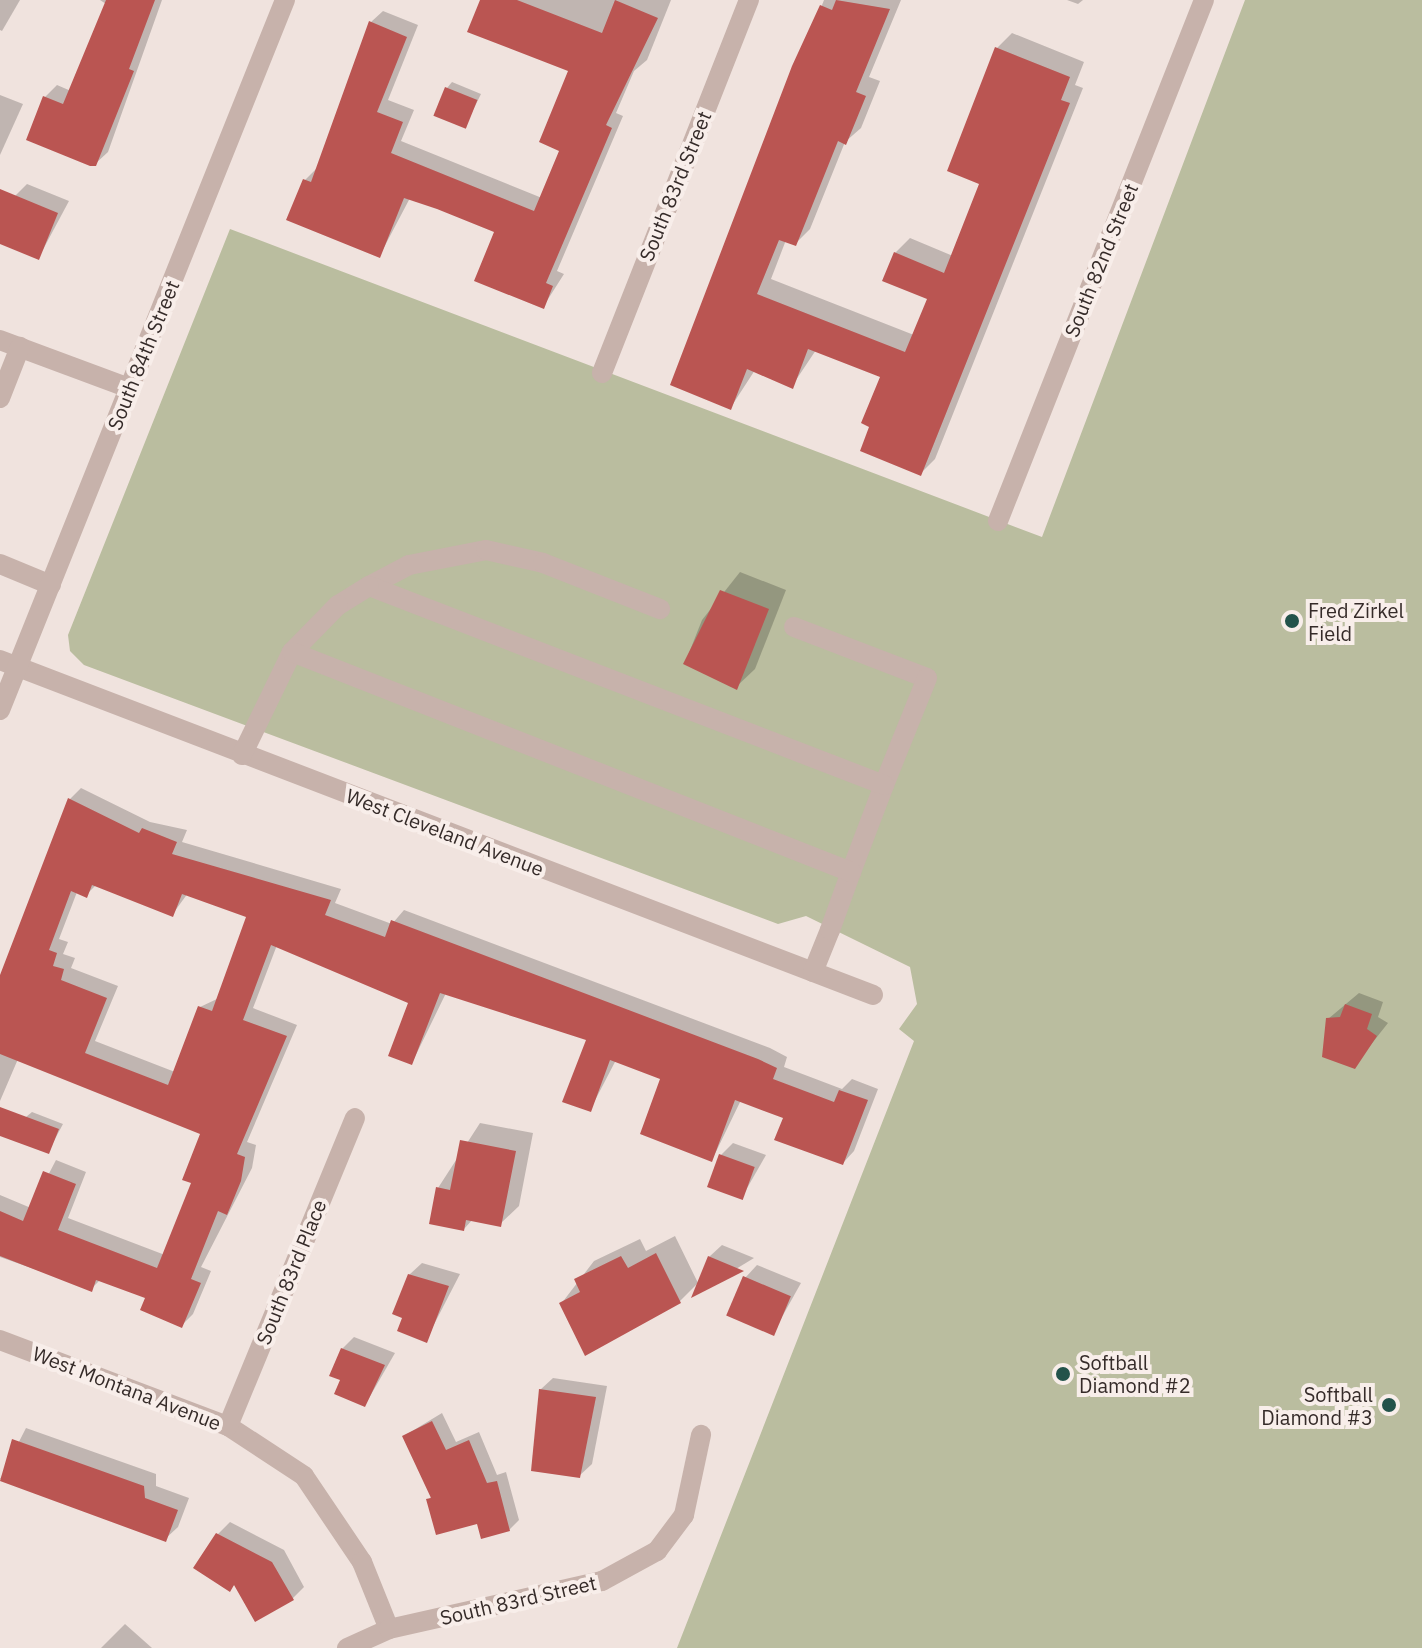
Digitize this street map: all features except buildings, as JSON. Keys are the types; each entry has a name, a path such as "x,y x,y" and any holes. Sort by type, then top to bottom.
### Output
{"street":[{"name":"South 84th Street","path":"0,710 6,668 51,585 285,0"},
{"name":"South 83rd Street","path":"602,373 749,0"},
{"name":"South 82nd Street","path":"998,521 1204,0"},
{"path":"0,398 10,344 129,388"},
{"path":"242,755 292,652 338,605 409,565 486,550 543,563 660,609"},
{"path":"0,564 51,585"},
{"path":"369,586 884,785"},
{"path":"794,627 927,678 813,972"},
{"path":"292,652 851,872"},
{"name":"West Cleveland Avenue","path":"6,668 873,995"},
{"name":"South 83rd Place","path":"228,1426 355,1118"},
{"name":"West Montana Avenue","path":"0,1340 228,1426 304,1476 362,1562 389,1629"},
{"name":"South 83rd Street","path":"347,1648 389,1629 602,1581 657,1551 684,1515 701,1435"}],"green space":[{"path":"1245,0 1422,0 1422,1648 677,1648 914,1041 899,1029 917,1004 910,967 806,916 778,924 84,665 70,651 68,635 230,229 1042,537"}],"place":[{"name":"Fred Zirkel Field","path":"1292,621"},
{"name":"Softball Diamond #2","path":"1063,1374"},
{"name":"Softball Diamond #3","path":"1389,1405"}]}
